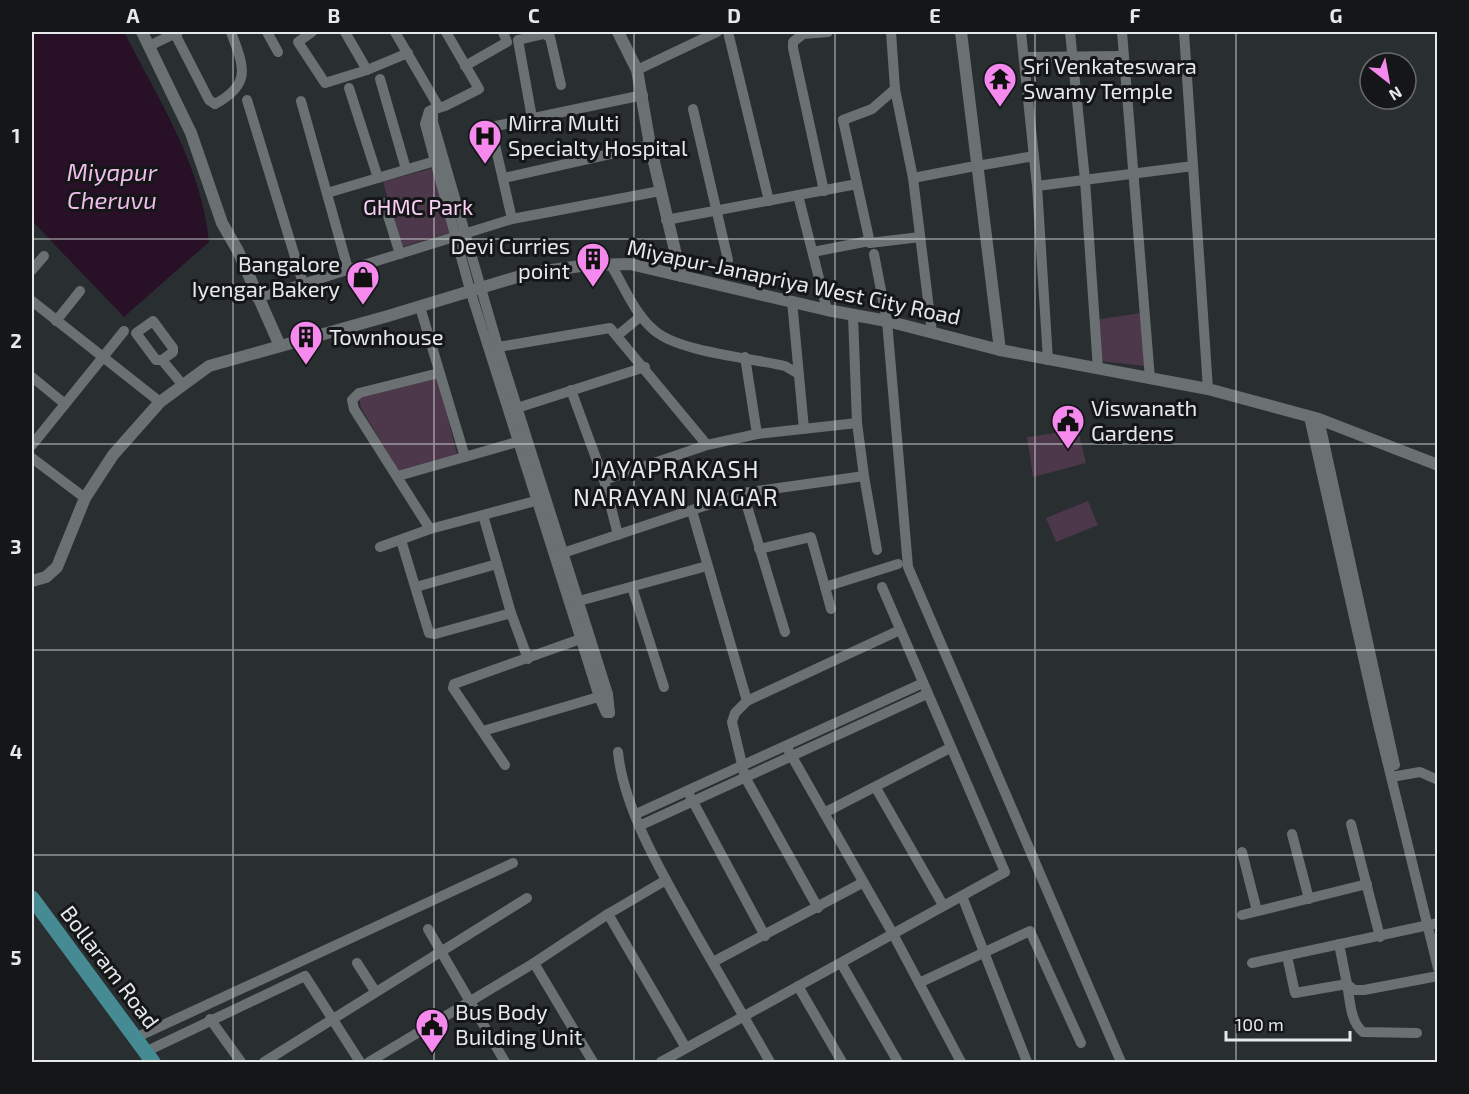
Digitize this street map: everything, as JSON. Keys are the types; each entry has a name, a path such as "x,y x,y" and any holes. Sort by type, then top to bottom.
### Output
{"main road":[{"name":"Bollaram Road","path":"32,898 135,1038 147,1059"},
{"name":"Bollaram Road","path":"32,914 147,1059"}],"street":[{"path":"142,32 191,133 222,223 238,251 280,346"},
{"path":"149,46 176,32 209,100 214,104 233,94 240,86 243,65 231,32"},
{"path":"267,32 278,52"},
{"path":"312,32 298,42 324,83 367,70 408,53"},
{"path":"345,32 367,70"},
{"path":"395,32 435,108 433,122 440,159 475,289 603,695 483,731"},
{"path":"435,108 478,92 478,87 446,32"},
{"path":"465,66 507,42 503,32"},
{"path":"618,32 637,70 666,220 681,276"},
{"path":"637,70 717,32"},
{"path":"728,32 769,201"},
{"path":"824,190 792,37 828,32"},
{"path":"891,32 895,89 913,178 932,333"},
{"path":"952,32 973,166 997,349"},
{"path":"961,32 973,166"},
{"path":"1021,32 1037,186 1048,360"},
{"path":"1070,32 1085,180 1098,369"},
{"path":"1122,32 1122,56 1150,379"},
{"path":"1184,32 1208,389"},
{"path":"532,118 518,40 544,34 550,37 561,85"},
{"path":"1025,57 1122,56"},
{"path":"380,79 406,169"},
{"path":"349,88 378,178"},
{"path":"869,242 843,120 872,110 895,89"},
{"path":"512,219 494,129 532,118 643,95"},
{"path":"247,100 303,284"},
{"path":"301,101 348,270"},
{"path":"693,109 728,260"},
{"path":"504,178 650,145"},
{"path":"913,178 1034,156"},
{"path":"327,193 440,159"},
{"path":"1037,186 1193,166"},
{"path":"666,220 857,184"},
{"path":"257,298 512,219 660,191"},
{"path":"798,195 827,310"},
{"path":"384,203 400,254"},
{"path":"813,252 869,242 920,237"},
{"path":"874,254 886,321 908,567 1121,1062"},
{"path":"32,270 44,256"},
{"name":"Miyapur-Janapriya West City Road","path":"32,581 46,577 57,567 85,498 113,455 160,402 209,366 420,307 530,273 611,265 630,264 827,310 886,321 997,349 1208,389 1314,418 1437,465"},
{"path":"611,265 641,316 654,331 682,345 785,366 797,373"},
{"path":"475,289 498,347 517,408 523,440"},
{"path":"56,321 80,291"},
{"path":"32,301 103,360 160,402"},
{"path":"792,301 804,429"},
{"path":"420,307 465,457"},
{"path":"852,315 857,423 877,550"},
{"path":"617,336 641,316"},
{"path":"498,347 606,327 613,330 707,445"},
{"path":"32,445 103,360 124,330"},
{"path":"745,357 757,434"},
{"path":"162,360 182,384"},
{"path":"517,408 645,368"},
{"path":"430,529 354,409 352,400 359,393 439,373"},
{"path":"32,377 65,404"},
{"path":"571,390 604,480 618,535"},
{"path":"1314,418 1432,924 1437,968"},
{"path":"1314,418 1378,724 1432,924"},
{"path":"604,480 707,445 757,434 857,423"},
{"path":"398,476 523,440"},
{"path":"32,458 85,498"},
{"path":"563,553 743,493 864,476"},
{"path":"743,493 784,632"},
{"path":"380,547 430,529 541,500"},
{"path":"541,500 563,553 579,601 585,638"},
{"path":"692,511 747,701"},
{"path":"483,515 511,613 528,659"},
{"path":"759,549 811,537 831,609"},
{"path":"401,540 427,629 432,634 511,613"},
{"path":"416,587 496,564"},
{"path":"825,587 898,564"},
{"path":"579,601 707,566"},
{"path":"632,587 664,687"},
{"path":"661,1062 1005,872 882,587"},
{"path":"818,908 743,771 732,722 735,713 747,701 900,630"},
{"path":"505,765 453,688 454,684 585,638"},
{"path":"639,826 692,801 786,746 925,689"},
{"path":"636,814 687,790 791,757 925,689"},
{"path":"786,746 893,934 961,1062"},
{"path":"824,813 950,748"},
{"path":"618,752 625,784 639,826 666,880 770,1062"},
{"path":"1397,776 1420,772 1437,780"},
{"path":"876,788 944,905"},
{"path":"687,790 765,936"},
{"path":"1351,824 1380,937"},
{"path":"1292,834 1309,899"},
{"path":"1242,852 1257,911"},
{"path":"135,1038 513,862"},
{"path":"369,1062 534,963 608,914 666,880"},
{"path":"713,962 818,908 862,882"},
{"path":"1242,915 1368,884"},
{"path":"962,896 1028,1062"},
{"path":"264,1062 527,898"},
{"path":"608,914 687,1048"},
{"path":"1252,963 1432,924"},
{"path":"428,929 505,1062"},
{"path":"918,983 984,950 1030,931 1081,1043"},
{"path":"1339,944 1357,1027 1363,1032 1417,1033"},
{"path":"1287,956 1295,993 1347,984"},
{"path":"357,963 375,991"},
{"path":"534,963 593,1062"},
{"path":"841,963 898,1062"},
{"path":"147,1059 210,1019 305,976 360,1062"},
{"path":"1347,984 1354,990 1364,990 1437,976"},
{"path":"798,986 842,1062"},
{"path":"210,1019 241,1062"}],"green space":[{"name":"GHMC Park","path":"433,168 452,232 402,247 383,182"},
{"path":"1141,313 1144,366 1101,361 1094,320"},
{"path":"437,376 457,454 398,471 361,408 359,399"},
{"path":"1078,430 1086,463 1033,477 1027,437"},
{"path":"1088,501 1098,525 1056,542 1046,518"}],"water":[{"name":"Miyapur Cheruvu","path":"32,32 124,32 177,133 198,186 209,242 124,317 32,221"}],"place":[{"name":"Sri Venkateswara Swamy Temple","path":"1000,108"},
{"name":"Mirra Multi Specialty Hospital","path":"485,165"},
{"name":"Devi Curries point","path":"593,288"},
{"name":"Bangalore Iyengar Bakery","path":"363,306"},
{"name":"Townhouse","path":"306,366"},
{"name":"Viswanath Gardens","path":"1068,450"},
{"name":"Bus Body Building Unit","path":"432,1054"}],"district":[{"name":"JAYAPRAKASH NARAYAN NAGAR","path":"676,484"}]}
